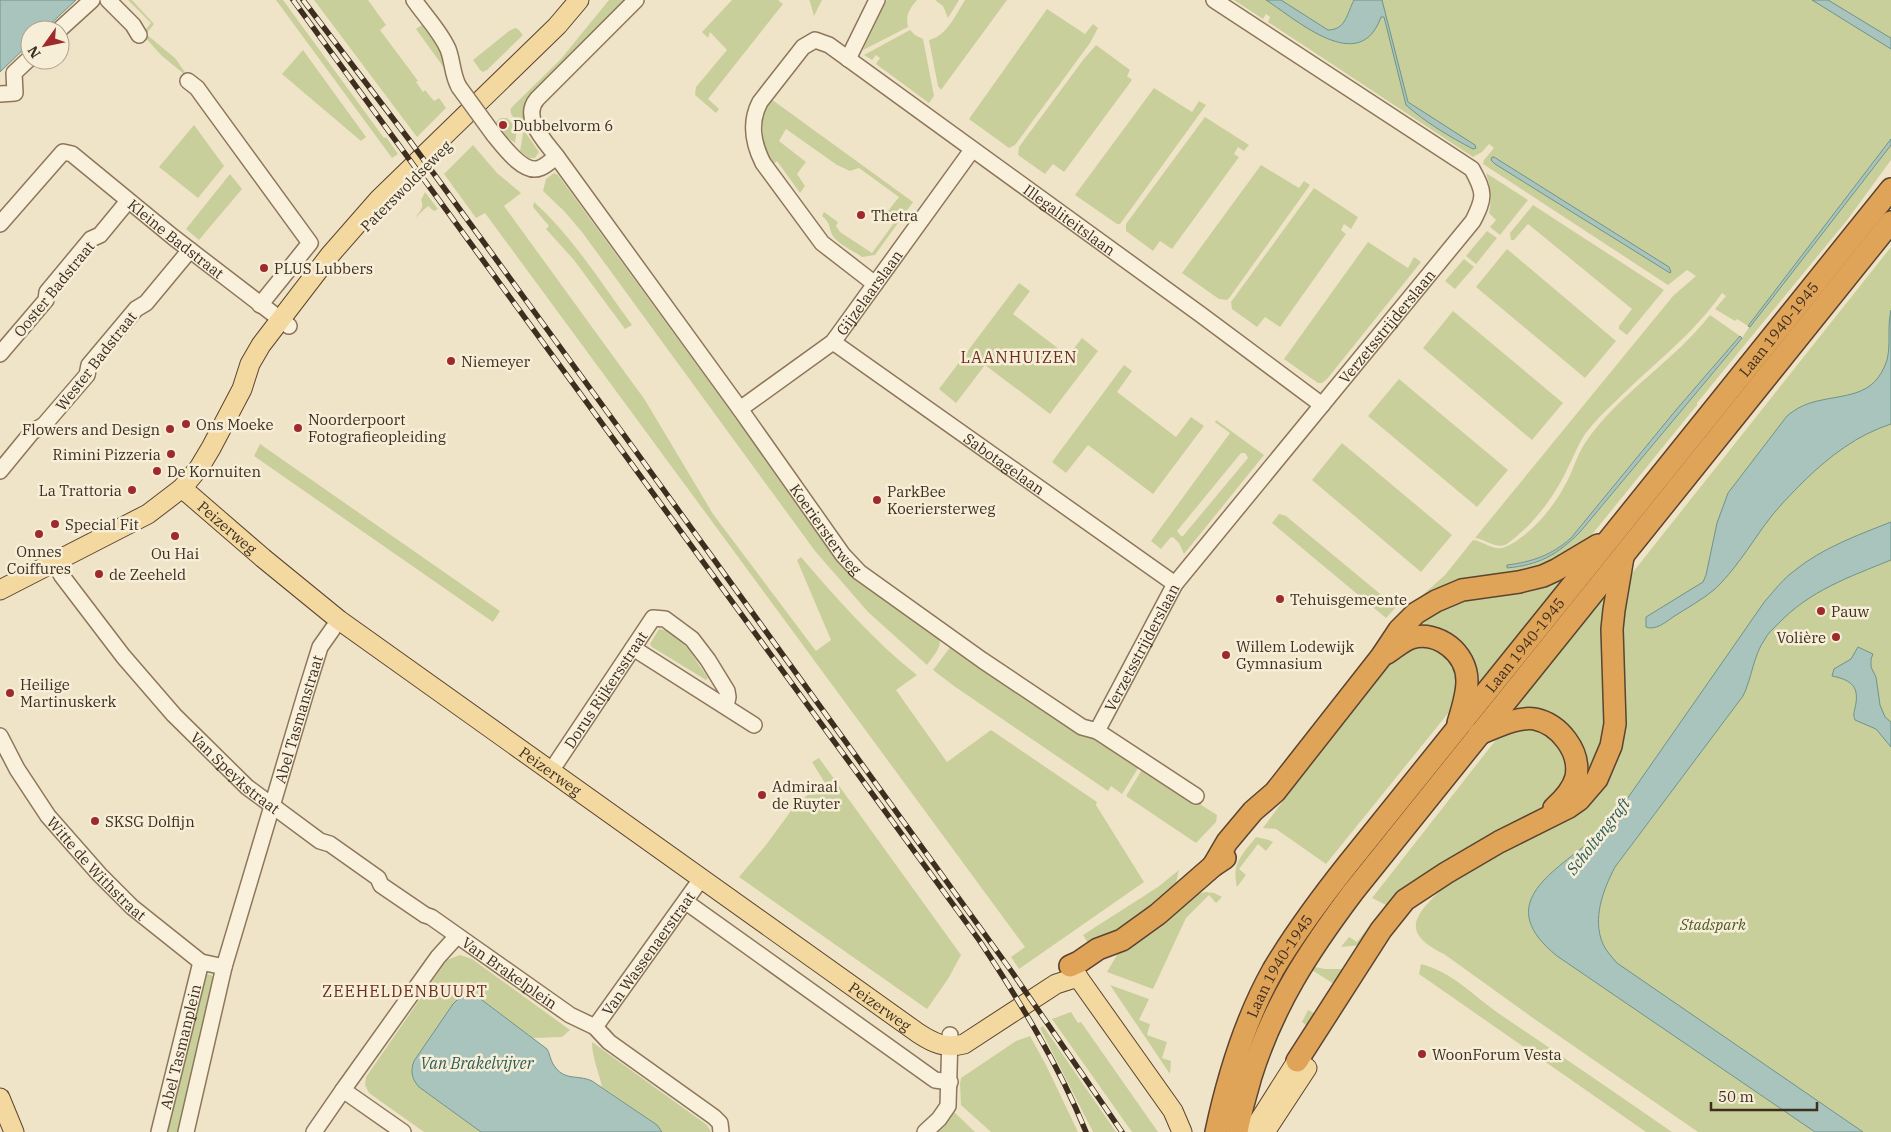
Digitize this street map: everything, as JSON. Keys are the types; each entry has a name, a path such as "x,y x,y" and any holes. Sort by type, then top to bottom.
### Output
{"highway":[{"path":"1857,232 1891,181"},
{"name":"Laan 1940-1945","path":"1237,1132 1239,1118 1262,1041 1310,950 1356,871 1456,730 1891,189"},
{"name":"Laan 1940-1945","path":"1216,1132 1231,1070 1245,1030 1272,972 1303,923 1356,871 1479,734 1891,222"},
{"path":"1074,971 1087,973 1106,960 1122,940 1158,914 1209,870 1237,851 1264,819 1275,792 1381,657 1399,630 1416,613 1436,601 1462,590 1519,582 1543,576 1566,565 1611,537"},
{"path":"1302,1065 1432,883 1499,842 1569,807 1579,800 1599,774 1611,746 1615,724 1612,629 1624,554"},
{"path":"1381,657 1404,641 1415,637 1427,637 1437,640 1454,650 1464,664 1467,680 1464,702 1456,730"},
{"path":"1479,734 1510,722 1536,719 1554,727 1567,741 1574,757 1576,767 1575,778 1562,801 1537,822"}],"main road":[{"name":"Paterswoldseweg","path":"285,323 330,254 362,217 557,26 579,0"},
{"name":"Paterswoldseweg","path":"2,583 54,562 148,514 182,488 201,465 242,389 254,357 285,323 368,223 557,38 590,0"},
{"name":"Peizerweg","path":"182,488 339,620 701,879 929,1039 964,1044 1074,971"},
{"path":"1074,971 1173,1111 1195,1132"},
{"path":"1252,1132 1302,1065"},
{"path":"1265,1132 1302,1065"},
{"path":"0,1098 14,1132"},
{"path":"1173,1111 1182,1132"}],"street":[{"path":"70,20 92,0"},
{"path":"108,0 133,25 139,35"},
{"path":"414,0 444,41 449,52 456,80 494,135 517,161 530,169 540,169 557,157"},
{"name":"Koeriersterweg","path":"636,0 534,102 531,110 534,124 557,157 740,409 843,556 859,572 982,660 1082,727 1097,731 1196,796"},
{"path":"848,59 876,0"},
{"name":"Verzetsstrijderslaan","path":"1097,731 1175,584 1473,222 1482,203 1481,186 1472,169 1214,0"},
{"name":"Illegaliteitslaan","path":"875,284 822,243 762,163 756,149 753,123 755,112 760,102 803,47 815,40 829,45 1200,314 1322,405"},
{"path":"0,94 15,93 14,73 20,67"},
{"path":"188,81 197,88 310,243 260,305"},
{"name":"Gijzelaarslaan","path":"740,409 833,342 972,150"},
{"name":"Kleine Badstraat","path":"0,224 64,152 72,154 190,250 285,323"},
{"name":"Ooster Badstraat","path":"0,354 46,300 47,292 91,239 100,235 128,200"},
{"name":"Wester Badstraat","path":"0,471 32,432 44,425 87,375 89,365 136,309 146,303 190,250"},
{"name":"Sabotagelaan","path":"833,342 1175,584"},
{"name":"Van Speykstraat","path":"54,562 71,588 123,656 174,715 247,787 320,841 330,844 378,878 381,884 388,890 424,916 431,917 456,936"},
{"name":"Dorus Rijkersstraat","path":"551,771 653,618 665,619 692,639 708,660 727,691 726,706"},
{"name":"Abel Tasmanstraat","path":"224,967 320,647 339,620"},
{"path":"633,648 754,725"},
{"name":"Witte de Withstraat","path":"0,736 17,769 48,816 72,844 132,906 201,962 224,967"},
{"name":"Van Wassenaerstraat","path":"595,1027 701,879"},
{"name":"Peizerweg","path":"686,902 935,1080 950,1082"},
{"name":"Van Brakelplein","path":"314,1132 438,957 456,936 570,1015 595,1027 609,1042 714,1117 720,1123 721,1132"},
{"name":"Abel Tasmanplein","path":"159,1132 201,962"},
{"name":"Abel Tasmanplein","path":"186,1132 224,967"},
{"path":"925,1132 939,1119 948,1106 950,1041"},
{"path":"343,1090 403,1132"}],"green space":[{"path":"128,0 132,0 154,24 146,34 175,58 189,78 162,56 142,34 151,23"},
{"path":"276,0 283,0 384,138 386,137 398,154 392,158"},
{"path":"314,0 368,0 386,25 380,30 418,81 416,82 423,92 425,90 434,101 439,98 446,108 417,137"},
{"path":"609,0 631,0 526,119 521,121 514,118 511,114 511,108 561,59"},
{"path":"732,0 778,0 783,4 708,99 719,109 716,113 695,95 696,87 727,50 710,32 708,38 702,32"},
{"path":"809,0 822,0 814,16 810,2"},
{"path":"887,0 917,0 909,12 907,19 908,27 863,50"},
{"path":"935,0 959,0 948,18 943,6"},
{"path":"965,0 1007,0 941,90 938,86 929,40 935,38 946,29"},
{"path":"1234,0 1891,0 1891,160 1848,219 1581,548 1567,559 1417,600 1445,575 1473,540 1501,548 1514,542 1532,529 1548,512 1560,494 1583,446 1601,423 1631,391 1696,332 1710,315 1740,336 1676,410 1571,538 1549,553 1533,560 1507,565 1507,568 1539,561 1572,540 1742,338 1757,315 1748,326 1737,319 1735,321 1715,309 1726,296 1722,293 1698,323 1592,425 1581,440 1563,479 1529,525 1503,546 1475,538 1673,296 1696,276 1687,270 1668,285 1483,164 1494,148 1489,144 1482,152 1473,157 1268,22 1270,17 1266,14 1263,19","holes":["1403,90 1409,104 1475,145 1406,105","1492,157 1661,262 1671,272 1495,164 1491,160"]},
{"path":"1047,9 1085,34 1093,24 1098,28 1090,43 1015,145 1009,148 969,119"},
{"path":"425,23 439,43 447,72 416,29"},
{"path":"515,28 523,35 487,70 483,72 480,70 473,60"},
{"path":"910,30 923,39 934,96 929,103 876,64 880,58 876,55 872,60 864,55"},
{"path":"1096,45 1130,70 1127,76 1132,80 1064,172 1053,164 1045,174 1018,155 1019,147"},
{"path":"303,50 366,137 361,141 282,74"},
{"path":"1154,88 1192,112 1199,101 1206,105 1123,220 1120,224 1117,224 1075,195"},
{"path":"771,99 913,202 875,255 862,257 843,245 833,236 829,224 822,216 824,212 838,222 836,226 840,232 872,253 897,219 888,211 899,197 859,168 850,171 837,165 786,129 779,141 806,162 797,174 805,186 800,193 777,161 771,166 764,149 762,117 763,110"},
{"path":"1205,117 1249,145 1244,151 1238,147 1234,154 1239,157 1172,249 1160,241 1153,251 1126,231 1126,224"},
{"path":"501,118 507,118 517,128 515,143 508,138 496,122"},
{"path":"194,125 224,166 198,198 159,167"},
{"path":"525,132 539,152 535,158 529,158 520,151 523,133"},
{"path":"473,145 497,173 521,193 504,206 645,400 713,514 816,651 831,640 797,560 801,557 871,634 917,675 896,690 947,762 991,730 1097,802 1096,805 1144,882 1019,969 1011,957 1025,947 485,213 476,218 444,174"},
{"path":"1261,165 1299,188 1304,181 1310,185 1230,297 1227,300 1219,299 1182,273"},
{"path":"554,173 558,175 843,565 874,593 939,637 939,648 927,665 868,612 815,551 582,232 543,191 546,179"},
{"path":"1486,173 1528,200 1500,235 1490,227 1496,220 1489,213 1490,193"},
{"path":"230,174 242,189 199,240 186,229"},
{"path":"1314,188 1358,217 1351,229 1344,224 1341,230 1346,234 1280,327 1265,317 1257,327 1232,309 1231,302"},
{"path":"425,192 438,209 434,211 428,206 415,218 422,208 421,200"},
{"path":"534,202 574,245 632,325 625,329 574,260 546,229 549,226 533,207"},
{"path":"1533,205 1664,290 1627,335 1619,329 1619,326 1632,309 1528,224 1514,240 1511,240 1510,233"},
{"path":"1487,231 1497,238 1476,264 1466,256"},
{"path":"1368,242 1408,268 1414,257 1421,262 1327,379 1322,383 1318,383 1284,359"},
{"name":"Stadspark","path":"1891,247 1891,1132 1698,1132 1430,946 1421,938 1417,931 1416,923 1425,907 1443,888 1610,767 1624,588 1633,572"},
{"path":"1507,249 1616,341 1585,378 1476,287"},
{"path":"1464,259 1474,267 1455,289 1445,281"},
{"path":"1019,283 1030,291 1013,314 1068,356 1082,338 1098,351 1050,414 985,365 956,403 939,389"},
{"path":"1453,311 1563,403 1532,440 1423,348"},
{"path":"1124,365 1132,371 1117,392 1176,437 1191,417 1204,426 1153,494 1088,445 1066,473 1052,462"},
{"path":"1399,379 1508,470 1477,507 1368,416"},
{"path":"1216,420 1264,455 1184,554 1179,543 1173,537 1161,549 1151,541 1230,433 1215,422","holes":["1241,453 1245,453 1248,458 1183,536 1181,536 1177,531"]},
{"path":"1342,443 1452,535 1421,572 1312,480"},
{"path":"260,444 500,611 493,622 254,456"},
{"path":"1279,514 1286,516 1396,607 1386,618 1272,523"},
{"path":"1574,567 1471,698 1467,658 1403,634 1455,598"},
{"path":"1618,575 1610,727 1588,781 1570,734 1503,720"},
{"path":"659,629 667,631 681,641 708,678 706,680 652,647 650,644"},
{"path":"1422,645 1442,651 1458,673 1454,706 1326,864 1276,829 1263,828 1397,653"},
{"path":"951,646 1087,736 1096,737 1140,765 1122,794 1111,786 1108,791 933,670"},
{"path":"1528,728 1542,731 1559,744 1568,771 1553,803 1392,908 1372,898 1495,741 1507,732"},
{"path":"819,758 961,955 948,979 927,1009 739,877 766,845 796,804 799,806 805,797 825,783 812,762"},
{"path":"1143,768 1217,815 1216,822 1196,843 1126,796"},
{"path":"1256,837 1273,842 1266,851 1258,844 1239,869 1246,875 1237,887 1236,871 1239,859"},
{"path":"1179,870 1175,888 1144,915 1091,948 1083,935 1158,887"},
{"path":"1206,892 1222,897 1216,903 1209,895 1186,918 1153,989 1107,972 1117,955 1194,895"},
{"path":"1376,917 1383,921 1362,945 1341,947 1349,937 1357,942"},
{"path":"460,955 472,959 570,1030 562,1037 533,1038 478,997 467,996 458,1000 414,1061 413,1075 419,1087 481,1132 424,1132 369,1093 365,1085 366,1077 447,960"},
{"path":"1421,964 1452,978 1498,1013 1672,1132 1646,1132 1419,974"},
{"path":"1304,965 1325,969 1352,969 1312,1030 1302,1022 1308,1010 1316,1014 1334,984"},
{"path":"206,974 216,979 182,1132 166,1132 204,975"},
{"path":"1110,985 1149,999 1139,1020 1150,1024 1147,1035 1167,1042 1162,1058 1171,1061 1170,1074"},
{"path":"1071,1012 1078,1023 1081,1022 1158,1132 1132,1132 1052,1019"},
{"path":"1043,1026 1116,1132 1093,1132 1040,1028"},
{"path":"1030,1036 1078,1132 991,1132 961,1105 961,1078 1016,1041"},
{"path":"592,1042 707,1125 711,1132 662,1132 657,1125 602,1087 594,1059"},
{"path":"954,1112 975,1132 938,1132 944,1127 946,1118"}],"water":[{"path":"0,0 76,0 55,20 20,20 20,53 0,72"},
{"path":"1266,0 1281,0 1328,30 1339,27 1342,24 1354,0 1382,0 1408,102 1475,145 1476,148 1473,149 1447,134 1406,105 1384,17 1381,17 1371,34 1359,42 1344,43 1310,30"},
{"path":"1812,0 1828,0 1891,38 1891,49"},
{"path":"1891,139 1891,145 1750,327 1748,326"},
{"path":"1492,157 1669,267 1671,272 1495,164 1491,160"},
{"path":"1891,310 1891,424 1855,440 1805,480 1764,526 1735,567 1715,589 1660,625 1653,628 1646,627 1646,617 1703,582 1717,523 1728,493 1787,416 1798,408 1810,403 1845,396 1866,389 1881,373 1888,354"},
{"path":"1740,336 1742,338 1580,532 1547,558 1518,567 1507,568 1507,565 1533,560 1549,553 1571,538 1676,410"},
{"name":"Scholtengraft","path":"1891,522 1891,560 1845,579 1816,594 1790,612 1772,629 1761,646 1743,696 1615,867 1600,905 1600,934 1607,952 1617,963 1863,1132 1815,1132 1557,956 1539,938 1530,921 1529,906 1535,892 1545,879 1596,837 1618,812 1765,601 1782,581 1816,555 1853,537"},
{"path":"1858,647 1873,654 1871,667 1876,677 1880,705 1885,717 1891,722 1891,747 1876,729 1855,720 1856,695 1853,686 1845,680 1832,676 1834,669 1851,659"},
{"name":"Van Brakelvijver","path":"467,996 478,997 547,1049 557,1070 566,1075 592,1081 657,1125 662,1132 481,1132 419,1087 413,1078 412,1072 414,1061 453,1004"}],"railway":[{"path":"293,0 979,940 1009,986 1051,1058 1086,1132"},
{"path":"303,0 410,141 624,435 1012,972 1122,1132"}],"place":[{"name":"Dubbelvorm 6","path":"503,125"},
{"name":"Thetra","path":"861,215"},
{"name":"PLUS Lubbers","path":"264,268"},
{"name":"Niemeyer","path":"451,361"},
{"name":"Ons Moeke","path":"186,424"},
{"name":"Noorderpoort Fotografieopleiding","path":"298,428"},
{"name":"Flowers and Design","path":"170,429"},
{"name":"Rimini Pizzeria","path":"171,454"},
{"name":"De Kornuiten","path":"157,471"},
{"name":"La Trattoria","path":"132,490"},
{"name":"ParkBee Koeriersterweg","path":"877,500"},
{"name":"Special Fit","path":"55,524"},
{"name":"Onnes Coiffures","path":"39,534"},
{"name":"Ou Hai","path":"175,536"},
{"name":"de Zeeheld","path":"99,574"},
{"name":"Tehuisgemeente","path":"1280,599"},
{"name":"Pauw","path":"1821,611"},
{"name":"Volière","path":"1836,637"},
{"name":"Willem Lodewijk Gymnasium","path":"1226,655"},
{"name":"Heilige Martinuskerk","path":"10,693"},
{"name":"Admiraal de Ruyter","path":"762,795"},
{"name":"SKSG Dolfijn","path":"95,821"},
{"name":"WoonForum Vesta","path":"1422,1054"}],"district":[{"name":"LAANHUIZEN","path":"1019,357"},
{"name":"ZEEHELDENBUURT","path":"405,991"}]}
